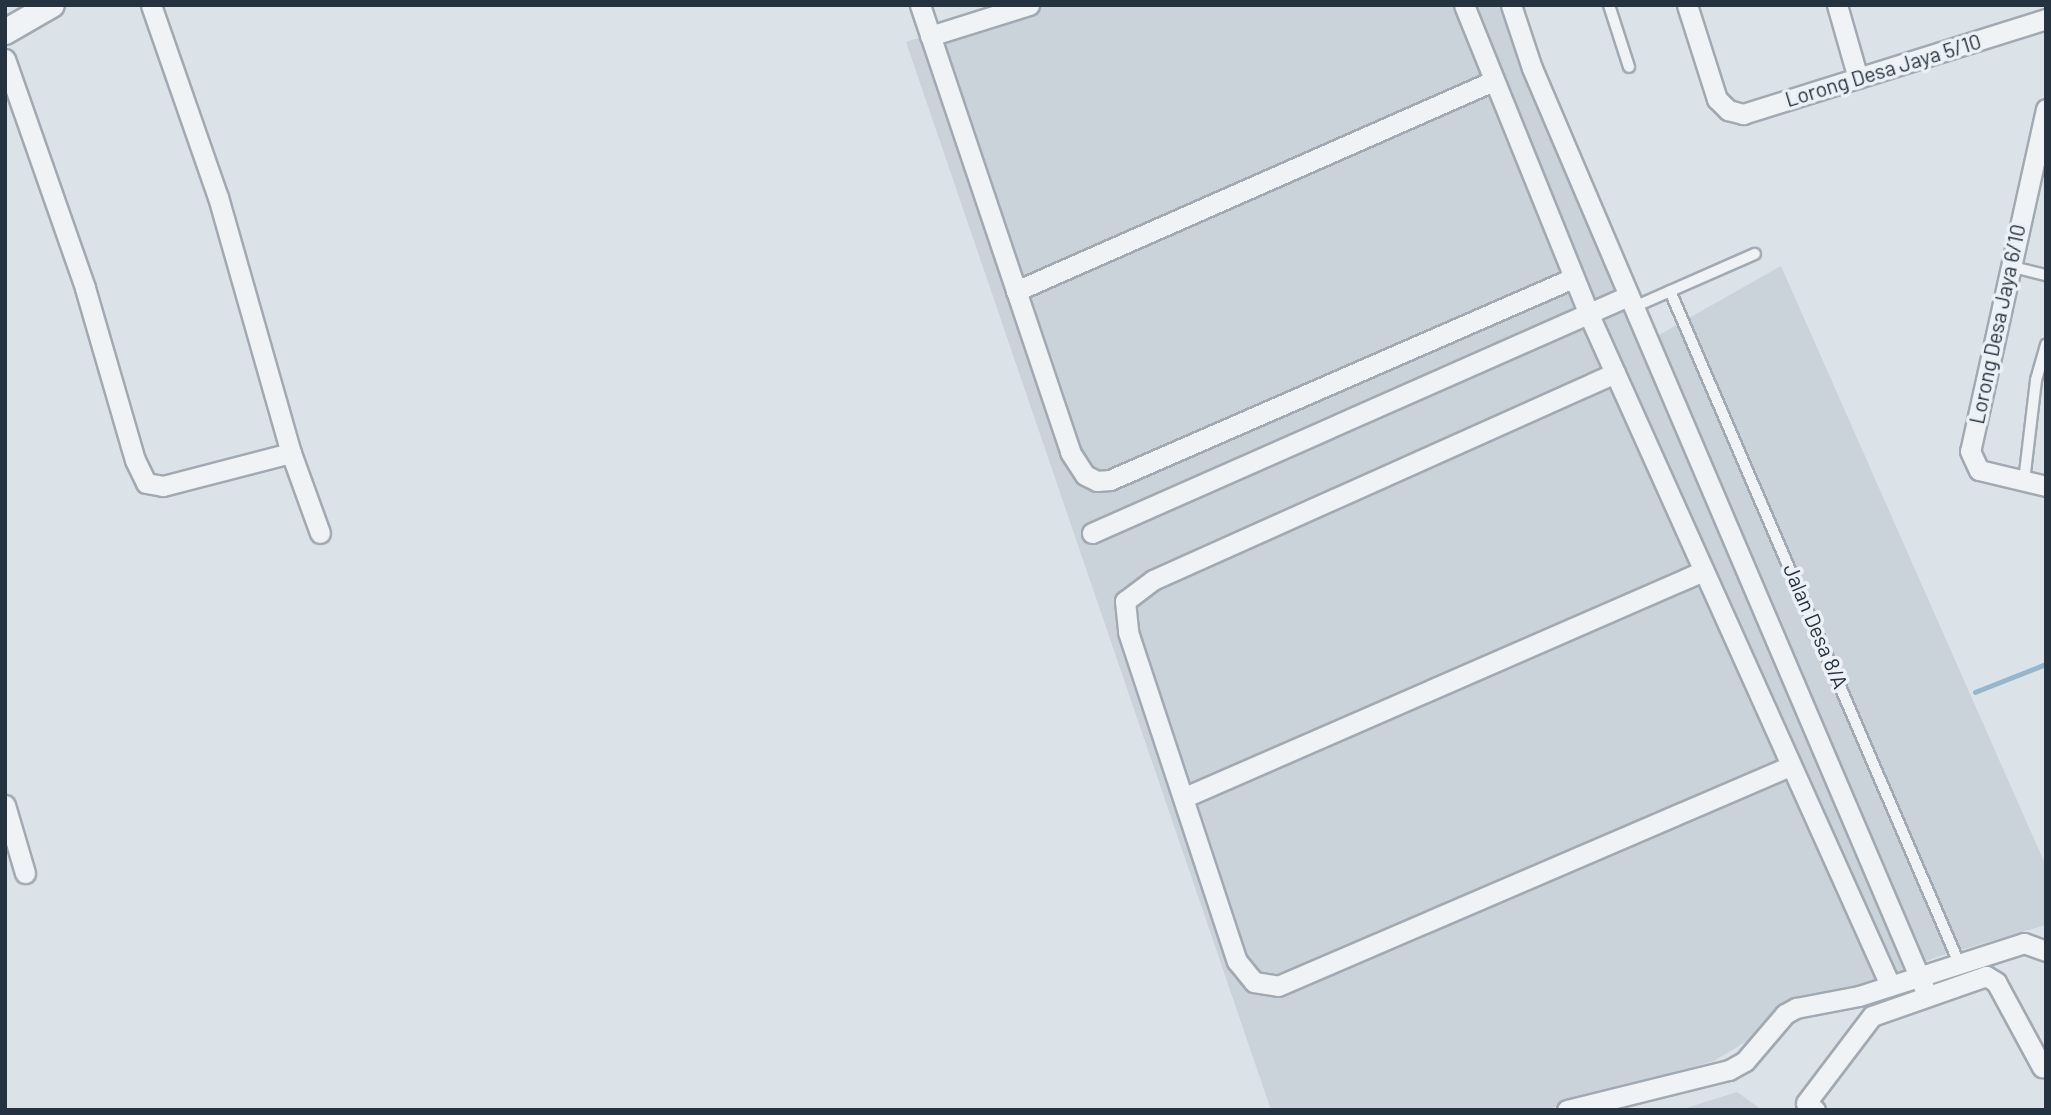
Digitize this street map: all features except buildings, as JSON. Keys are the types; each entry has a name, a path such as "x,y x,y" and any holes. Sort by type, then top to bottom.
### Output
{"street":[{"path":"5,32 52,5"},
{"path":"151,5 225,219 291,453 320,533"},
{"path":"920,5 1070,452 1085,475 1110,481 1573,278"},
{"path":"930,36 1030,5"},
{"path":"1465,5 1588,315 1700,572 1890,985"},
{"path":"1511,5 1532,68 1927,995"},
{"name":"Lorong Desa Jaya 5/10","path":"1687,5 1722,105 1743,114 2043,20"},
{"path":"1837,5 1858,78"},
{"path":"2043,20 2046,41"},
{"path":"5,59 85,288 135,460 146,483 163,486 291,453"},
{"path":"1016,291 1493,81"},
{"name":"Lorong Desa Jaya 6/10","path":"2046,109 2009,266 1970,458 1979,470 2046,486"},
{"path":"1092,533 1588,315 1631,302"},
{"path":"1615,373 1136,590 1125,601 1128,632 1185,797 1237,961 1254,982 1269,987 1790,766"},
{"path":"1185,797 1700,572"},
{"path":"5,805 25,873"},
{"path":"1567,1110 1602,1105 1729,1070 1754,1053 1790,1011 1890,985 2029,942 2046,951"},
{"path":"1807,1107 1872,1016 1986,976 1996,982 2042,1067"}],"lane":[{"path":"1609,5 1629,67"},
{"path":"1631,302 1670,291 1755,254"},
{"path":"2009,266 2046,275"},
{"name":"Jalan Desa 8/A","path":"1670,291 1959,962"},
{"path":"2024,481 2036,380 2046,344"}],"shaded area":[{"path":"1022,5 1504,5 1643,344 1781,266 2046,866 2046,925 1937,957 1853,990 1787,1001 1752,1038 1714,1061 1544,1110 1271,1110 906,42"},
{"path":"1737,1092 1762,1110 1680,1110"}],"waterway":[{"path":"1975,692 2046,664"}]}
